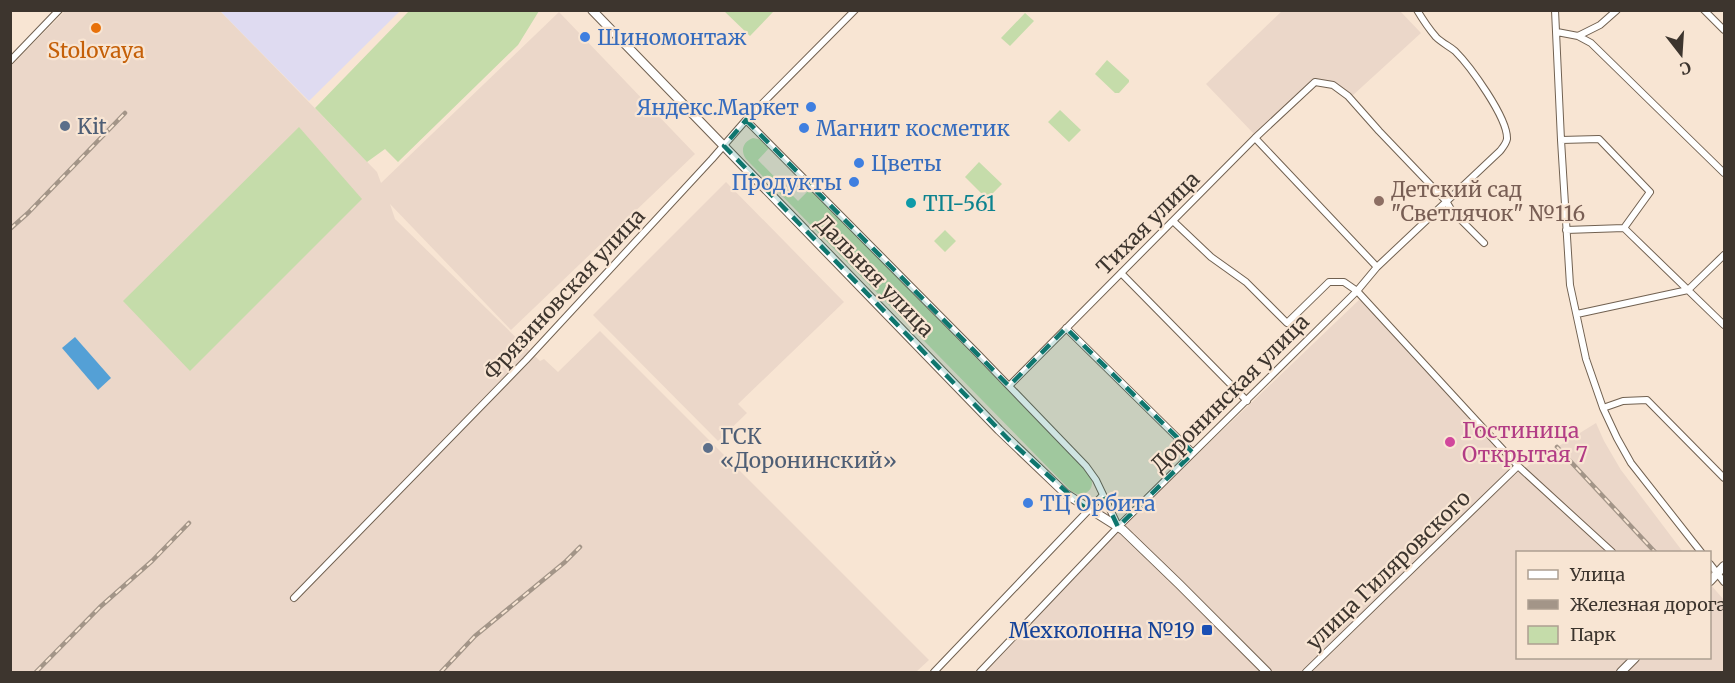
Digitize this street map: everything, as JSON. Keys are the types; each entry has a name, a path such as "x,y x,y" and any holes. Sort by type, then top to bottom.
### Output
{"street":[{"path":"10,61 59,10"},
{"name":"Дальняя улица","path":"592,10 1004,435 1066,494 1118,527 1267,672"},
{"name":"Фрязиновская улица","path":"294,598 526,360 746,120 855,10"},
{"name":"Доронинская улица","path":"980,672 1118,527 1357,291 1377,267 1500,151 1507,140 1496,107 1470,69 1454,51 1438,39 1417,10"},
{"path":"1555,10 1570,285 1586,359 1603,408 1630,463 1700,551"},
{"path":"1578,36 1600,25 1617,10"},
{"path":"1704,10 1725,30"},
{"path":"1557,32 1578,36 1591,43 1725,172"},
{"name":"Тихая улица","path":"1009,386 1255,138 1315,82 1333,85 1348,96 1446,201"},
{"name":"Дальняя улица","path":"746,120 1086,466 1118,527"},
{"path":"1255,138 1377,267"},
{"path":"1561,140 1599,139 1650,192 1624,228"},
{"path":"1446,201 1452,211 1484,243"},
{"path":"1173,221 1211,257 1246,282 1287,323 1329,282 1344,282 1357,291 1518,466 1611,551"},
{"path":"1566,230 1624,228 1725,325"},
{"path":"1577,314 1688,290 1725,255"},
{"path":"1121,273 1247,401"},
{"path":"1066,328 1193,453"},
{"path":"1603,408 1623,401 1647,400 1725,478"},
{"name":"улица Гиляровского","path":"1306,672 1518,466"},
{"path":"934,672 1103,495"},
{"path":"1711,565 1725,582"},
{"path":"1711,580 1725,566"},
{"path":"1621,672 1633,659"}],"highlighted area":[{"path":"746,120 1009,386 1066,328 1193,453 1118,527 1103,495 1089,510 1009,440 724,146"}],"shaded area":[{"path":"65,11 220,11 377,172 381,183 559,12 695,154 511,330 390,204 395,219 540,361 544,359 558,372 600,331 929,660 916,672 11,672 10,67"},
{"path":"220,11 400,11 309,101"},
{"path":"1282,11 1400,11 1421,33 1352,96 1333,83 1315,80 1255,135 1206,84"},
{"path":"726,182 844,302 738,404 747,413 718,441 593,315"},
{"path":"1360,299 1519,473 1596,423 1621,470 1682,551 1516,551 1516,659 1711,659 1711,585 1724,600 1724,672 984,672 1135,514"}],"green space":[{"path":"772,10 773,12 750,36 724,11"},
{"path":"409,11 539,11 518,45 398,162 385,149 367,162 315,108"},
{"path":"1025,13 1034,21 1010,46 1001,38"},
{"path":"1107,60 1129,80 1119,93 1115,93 1095,74"},
{"path":"1060,110 1081,130 1069,142 1048,122"},
{"path":"299,127 362,199 190,371 123,301"},
{"path":"753,138 762,140 770,147 758,160 798,201 810,189 1089,473 1092,484 1087,492 1079,495 1071,491 746,159 743,152 744,147"},
{"path":"979,162 1002,184 987,199 965,177"},
{"path":"945,230 956,241 945,252 934,241"}],"water":[{"path":"75,337 111,378 98,390 62,348"}],"railway":[{"path":"10,229 125,113"},
{"path":"1557,447 1654,551"},
{"path":"36,672 100,607 152,561 189,523"},
{"path":"441,672 475,636 580,547"}],"place":[{"name":"Stolovaya","path":"96,28"},
{"name":"Шиномонтаж","path":"585,37"},
{"name":"Яндекс.Маркет","path":"811,107"},
{"name":"Kit","path":"65,126"},
{"name":"Магнит косметик","path":"804,128"},
{"name":"Цветы","path":"859,163"},
{"name":"Продукты","path":"854,182"},
{"name":"Детский сад \"Светлячок\" №116","path":"1379,201"},
{"name":"ТП-561","path":"911,203"},
{"name":"Гостиница Открытая 7","path":"1450,442"},
{"name":"ГСК «Доронинский»","path":"708,448"},
{"name":"ТЦ Орбита","path":"1028,503"},
{"name":"Мехколонна №19","path":"1207,630"}]}
